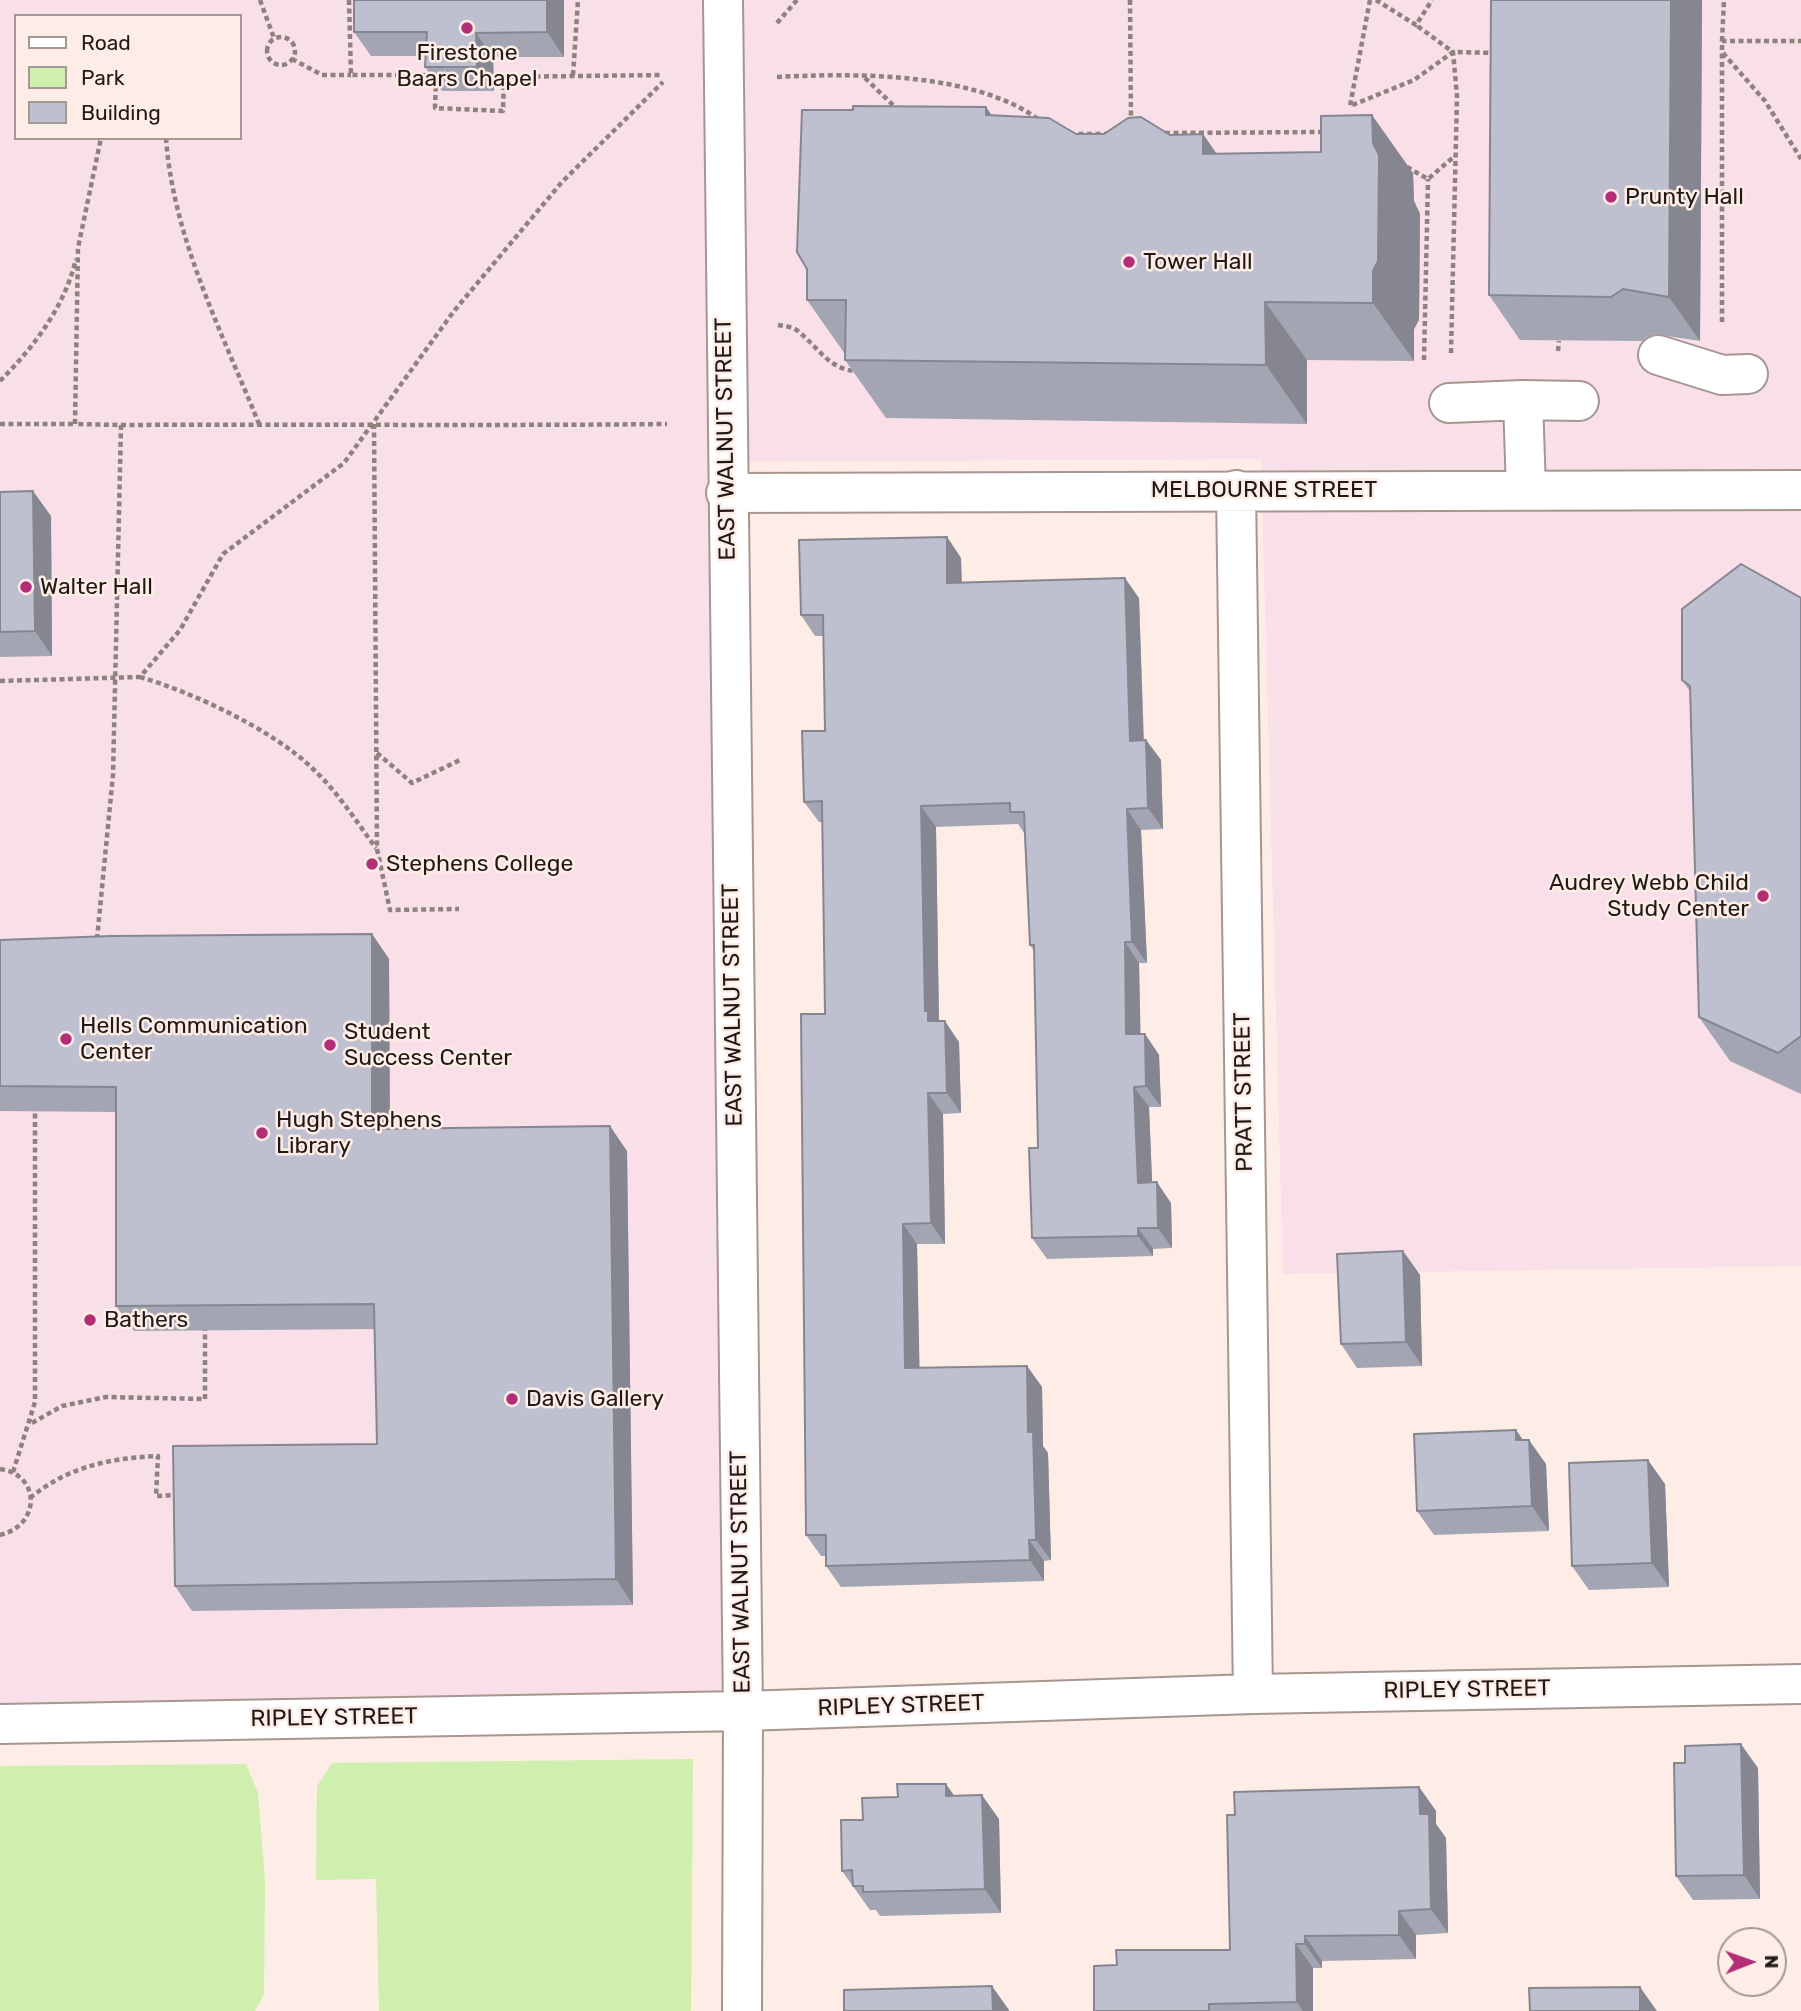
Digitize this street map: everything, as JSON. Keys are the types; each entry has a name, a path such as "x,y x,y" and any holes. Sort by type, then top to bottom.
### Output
{"street":[{"name":"EAST WALNUT STREET","path":"723,0 726,493 743,1711 742,2011"},
{"path":"1658,355 1735,374"},
{"path":"1523,400 1526,490"},
{"path":"1449,403 1579,401"},
{"name":"PRATT STREET","path":"1236,490 1253,1694"},
{"name":"MELBOURNE STREET","path":"726,493 1801,490"},
{"name":"RIPLEY STREET","path":"0,1724 743,1711 1253,1694 1801,1684"}],"path":[{"path":"260,0 274,38"},
{"path":"349,0 351,75"},
{"path":"573,75 578,0"},
{"path":"777,23 797,0"},
{"path":"1130,0 1131,134"},
{"path":"1349,119 1370,0"},
{"path":"1376,0 1453,52 1508,54"},
{"path":"1416,25 1432,0"},
{"path":"1724,0 1722,53 1735,374"},
{"path":"283,36 291,42 295,50 292,59 285,64 271,62 267,49 274,38 283,36"},
{"path":"1722,41 1801,41"},
{"path":"1350,106 1413,80 1453,52"},
{"path":"1449,403 1457,96 1453,52"},
{"path":"1722,53 1765,101 1801,159"},
{"path":"292,59 322,75 443,75"},
{"path":"436,75 435,108 503,111 504,76"},
{"path":"493,77 663,75"},
{"path":"777,77 865,77 979,91 1040,120"},
{"path":"865,77 902,114"},
{"path":"140,677 180,630 223,554 344,463 454,311 562,182 663,82"},
{"path":"1158,134 1335,132"},
{"path":"1059,134 1119,134"},
{"path":"0,381 41,332 69,287 101,140"},
{"path":"166,140 169,181 195,264 259,424"},
{"path":"1424,366 1428,178 1456,155"},
{"path":"1404,166 1428,178"},
{"path":"75,424 78,248"},
{"path":"778,325 797,330 821,356 846,371 860,371"},
{"path":"374,423 377,849 390,910 459,909"},
{"path":"0,424 374,423 428,427 667,424"},
{"path":"96,949 113,775 121,425"},
{"path":"0,681 115,676 140,677 167,685 224,711 274,740 311,767 377,849"},
{"path":"377,753 412,783 460,760"},
{"path":"13,1472 31,1423 35,1402 35,1111"},
{"path":"31,1423 62,1406 106,1397 205,1399 205,1330"},
{"path":"30,1498 49,1482 76,1469 127,1457 158,1456 156,1496 180,1495"},
{"path":"0,1469 13,1472 22,1479 30,1498 30,1508 20,1527 0,1535"}],"shaded area":[{"name":"Stephens College","path":"0,0 1801,0 1801,1266 1283,1274 1261,459 741,462 750,1707 0,1723"}],"green space":[{"path":"693,1759 691,2011 379,2011 376,1879 316,1880 317,1786 332,1763"},
{"path":"246,1764 258,1793 265,1881 264,1994 255,2011 0,2011 0,1766"}],"building":[{"path":"354,0 547,0 547,32 476,33 477,67 425,67 427,32 354,32"},
{"name":"Prunty Hall","path":"1491,0 1671,0 1669,297 1623,289 1611,297 1489,295"},
{"name":"Tower Hall","path":"853,106 986,107 986,115 1049,118 1076,134 1104,134 1128,118 1141,117 1170,135 1203,134 1203,154 1321,152 1321,116 1372,115 1373,143 1379,155 1378,261 1373,271 1373,303 1265,302 1266,365 845,360 846,300 807,300 807,269 797,252 802,110 853,110"},
{"path":"33,491 35,631 0,632 0,492"},
{"path":"947,537 947,583 1125,578 1130,741 1146,740 1148,808 1127,809 1132,942 1125,942 1126,1034 1145,1034 1146,1086 1134,1087 1138,1183 1157,1182 1158,1228 1138,1228 1138,1236 1032,1238 1029,1148 1038,1148 1034,945 1030,945 1024,812 1010,812 1010,803 921,806 925,1011 928,1011 928,1021 945,1021 947,1093 928,1093 931,1223 903,1224 905,1368 1027,1366 1028,1432 1033,1432 1036,1540 1029,1540 1030,1560 826,1566 826,1535 806,1535 801,1014 825,1014 822,801 804,802 802,731 825,731 823,615 801,615 799,540"},
{"name":"Audrey Webb Child Study Center","path":"1741,564 1801,598 1801,1036 1778,1053 1699,1017 1690,686 1682,680 1682,609"},
{"path":"372,934 372,1129 610,1126 616,1579 175,1586 173,1446 377,1444 374,1304 116,1306 116,1087 0,1086 0,940 111,936"},
{"path":"1403,1251 1406,1342 1341,1344 1337,1254"},
{"path":"1516,1430 1516,1440 1529,1440 1532,1506 1417,1511 1414,1434"},
{"path":"1648,1460 1652,1563 1572,1566 1569,1463"},
{"path":"1741,1744 1744,1875 1676,1876 1674,1763 1685,1763 1685,1746"},
{"path":"897,1784 946,1784 946,1796 982,1795 985,1889 863,1892 863,1886 853,1886 852,1870 842,1871 841,1820 863,1820 862,1798 898,1797"},
{"path":"1419,1787 1420,1814 1429,1814 1431,1909 1399,1911 1399,1935 1305,1936 1305,1944 1296,1944 1297,2002 1209,2004 1209,2011 1094,2011 1094,1966 1117,1965 1116,1950 1230,1950 1227,1815 1235,1815 1234,1792"},
{"path":"992,1986 993,2011 844,2011 844,1990"},
{"path":"1640,1987 1640,2011 1530,2011 1529,1988"}],"place":[{"name":"Firestone Baars Chapel","path":"467,28"},
{"name":"Prunty Hall","path":"1611,197"},
{"name":"Tower Hall","path":"1129,262"},
{"name":"Walter Hall","path":"26,587"},
{"name":"Stephens College","path":"372,864"},
{"name":"Audrey Webb Child Study Center","path":"1763,896"},
{"name":"Hells Communication Center","path":"66,1039"},
{"name":"Student Success Center","path":"330,1045"},
{"name":"Hugh Stephens Library","path":"262,1133"},
{"name":"Bathers","path":"90,1320"},
{"name":"Davis Gallery","path":"512,1399"}]}
